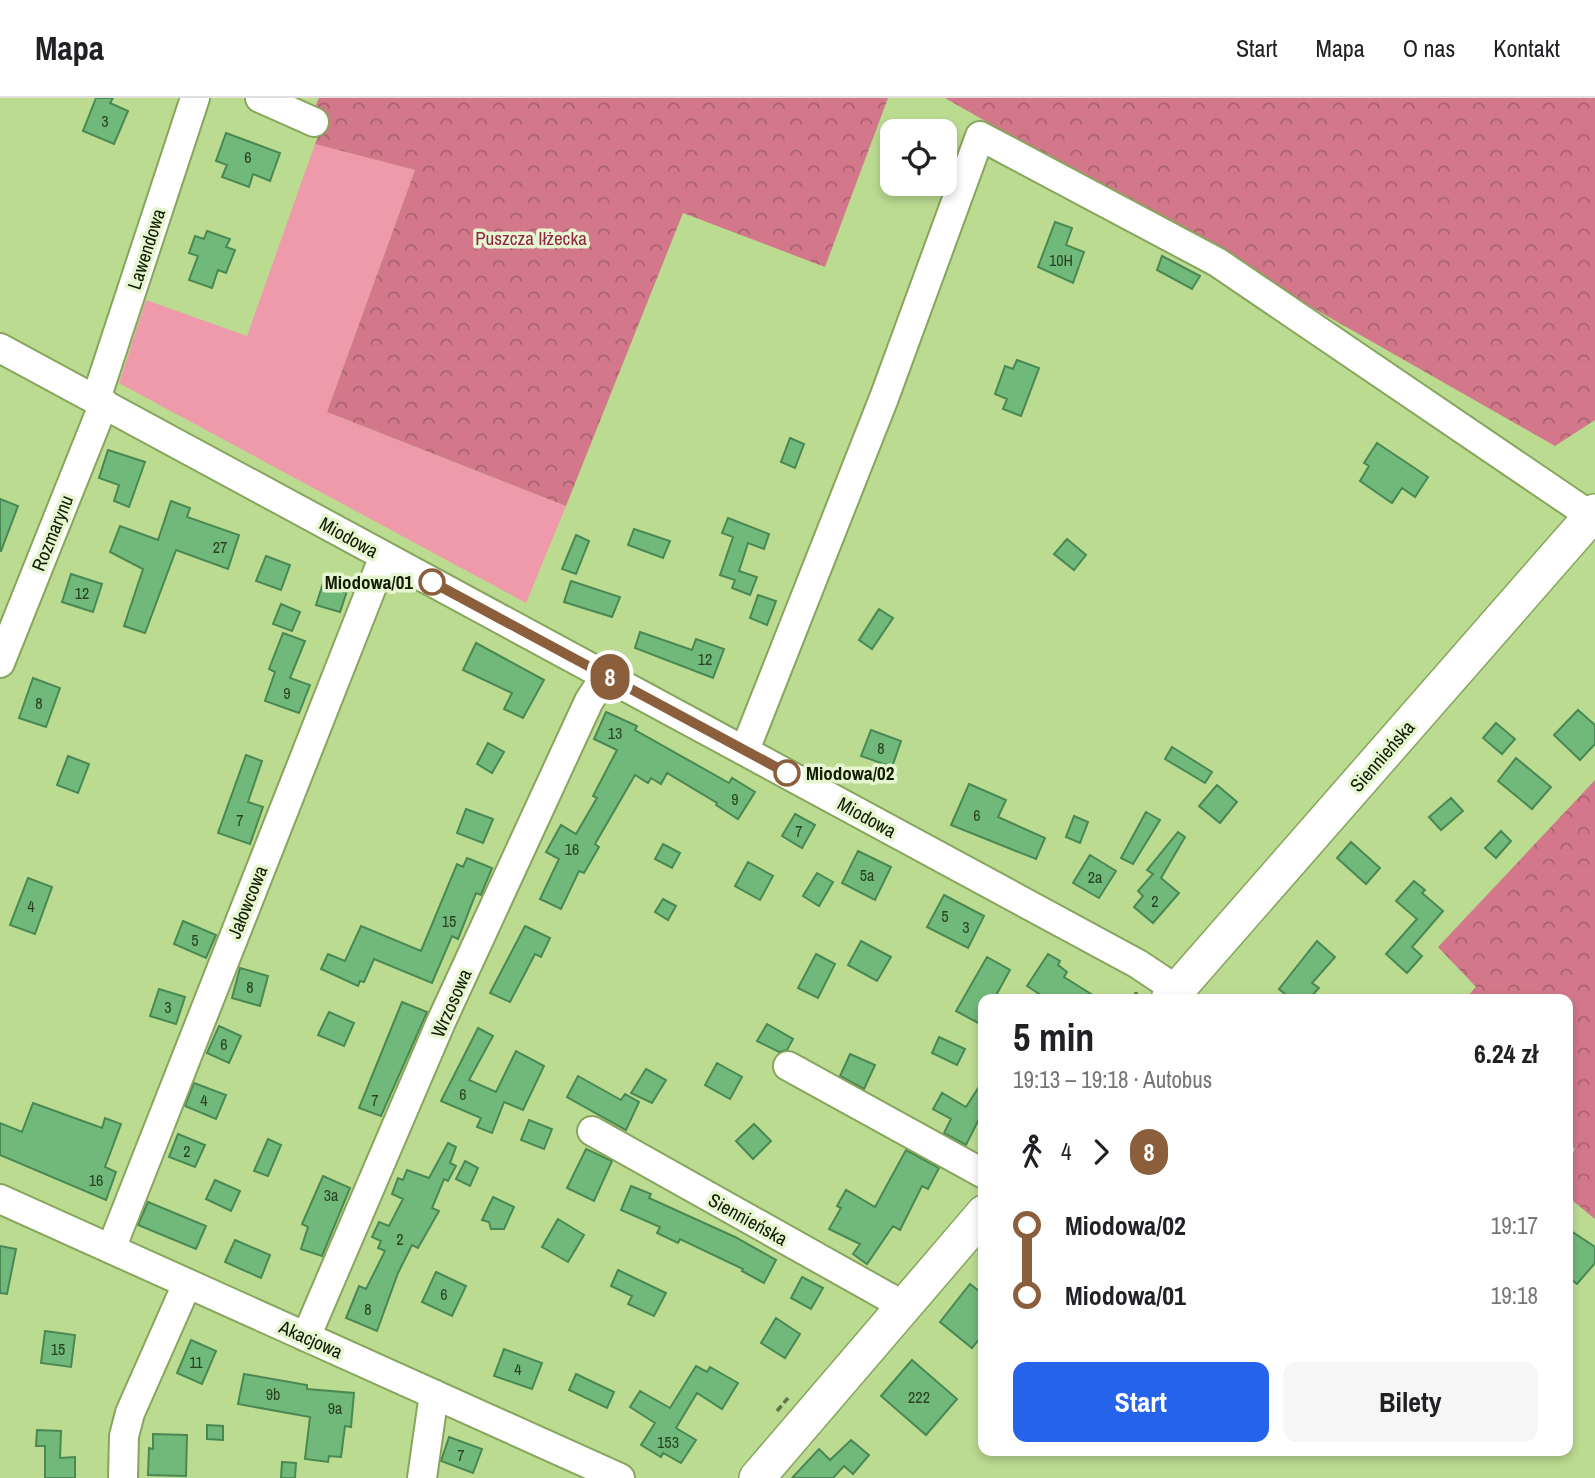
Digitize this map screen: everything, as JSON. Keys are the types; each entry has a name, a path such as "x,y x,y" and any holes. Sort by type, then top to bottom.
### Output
{"main road":[{"name":"Siennieńska","path":"1174,994 1593,514"},
{"path":"757,1478 978,1220"}],"street":[{"name":"Lawendowa","path":"100,401 195,98"},
{"path":"260,98 314,122"},
{"path":"745,750 884,398 980,136 1217,261 1593,514"},
{"name":"Miodowa","path":"0,348 1138,964 1172,994"},
{"name":"Rozmarynu","path":"0,663 100,401"},
{"name":"Jałowcowa","path":"111,1249 384,556"},
{"name":"Wrzosowa","path":"306,1337 442,1022 589,701 606,675"},
{"path":"788,1066 978,1171"},
{"name":"Siennieńska","path":"592,1131 904,1306"},
{"name":"Akacjowa","path":"0,1199 620,1478"},
{"path":"123,1478 124,1436 130,1413 187,1284"},
{"path":"422,1478 434,1394"}],"shaded area":[{"path":"315,144 415,170 327,412 566,506 526,603 119,383 146,300 247,336"}],"green space":[{"name":"Puszcza Iłżecka","path":"319,98 888,98 825,267 683,213 566,506 327,412 415,170 315,144 327,113 315,107"},
{"path":"945,98 1595,98 1595,420 1555,446"},
{"path":"1595,780 1595,1219 1573,1201 1573,994 1470,994 1476,987 1438,947"}],"building":[{"path":"96,98 113,98 110,103 128,111 114,144 83,131"},
{"path":"226,133 280,153 270,181 253,174 249,187 222,177 227,165 216,161"},
{"path":"1055,222 1072,228 1066,245 1084,252 1073,283 1038,267"},
{"path":"207,231 230,239 226,247 235,250 226,273 218,270 212,288 189,280 198,256 189,253 195,236 204,239"},
{"path":"1162,256 1200,276 1192,289 1157,270"},
{"path":"1017,360 1039,368 1021,416 1003,409 1007,399 995,394 1005,366 1013,369"},
{"path":"790,438 804,444 795,468 781,462"},
{"path":"1377,443 1428,477 1415,497 1402,488 1392,503 1360,481 1369,466 1364,463"},
{"path":"108,450 145,462 129,507 114,501 119,485 99,478"},
{"path":"0,499 18,506 1,551 0,551"},
{"path":"171,501 190,508 187,517 239,535 228,569 176,550 145,633 124,626 143,569 110,552 120,526 158,540"},
{"path":"728,518 769,534 764,549 748,543 739,571 757,577 750,595 732,588 735,580 720,575 733,537 722,533"},
{"path":"634,529 670,541 663,558 628,545"},
{"path":"576,535 589,541 576,574 562,569"},
{"path":"1067,539 1086,555 1074,570 1054,554"},
{"path":"266,556 290,565 281,590 256,581"},
{"path":"71,574 102,584 93,612 62,602"},
{"path":"324,580 348,588 340,612 316,605"},
{"path":"571,581 620,597 612,617 564,602"},
{"path":"758,595 776,601 767,625 750,618"},
{"path":"281,604 300,612 292,631 273,624"},
{"path":"879,609 893,618 872,649 859,640"},
{"path":"640,632 692,650 696,639 724,649 713,678 635,648"},
{"path":"283,633 305,641 290,678 310,685 299,713 265,701 275,672 269,669"},
{"path":"476,643 544,680 523,718 504,709 512,693 463,670"},
{"path":"33,678 60,688 46,727 19,718"},
{"path":"1578,710 1595,725 1595,744 1580,760 1554,735"},
{"path":"606,712 637,726 635,730 729,783 732,778 755,792 738,819 667,773 661,784 651,778 648,783 635,775 595,844 599,847 584,873 579,871 561,909 540,899 559,859 546,852 561,825 576,834 597,798 593,796 617,750 594,739"},
{"path":"1496,723 1515,739 1502,754 1483,738"},
{"path":"871,730 901,741 892,767 861,756"},
{"path":"488,743 504,752 492,773 477,764"},
{"path":"1172,747 1212,772 1205,783 1165,759"},
{"path":"246,755 262,761 248,802 263,807 250,844 218,833"},
{"path":"68,756 89,764 78,793 57,785"},
{"path":"1516,758 1551,787 1532,809 1498,781"},
{"path":"969,784 1006,800 998,817 1045,838 1036,859 951,825"},
{"path":"1217,785 1237,802 1220,823 1199,806"},
{"path":"1451,798 1463,811 1441,830 1429,817"},
{"path":"466,809 493,819 483,843 457,833"},
{"path":"1146,812 1160,820 1133,864 1121,858"},
{"path":"795,814 815,825 802,848 782,836"},
{"path":"1074,816 1088,822 1080,843 1066,837"},
{"path":"1501,831 1511,841 1496,858 1485,848"},
{"path":"1178,832 1185,837 1161,878 1179,893 1153,923 1134,907 1143,896 1138,891 1153,874 1147,870"},
{"path":"1351,842 1380,868 1366,884 1337,858"},
{"path":"663,844 680,853 672,868 655,859"},
{"path":"858,851 891,867 875,900 842,883"},
{"path":"1090,855 1116,871 1099,898 1073,883"},
{"path":"467,858 492,868 481,895 476,893 458,939 452,936 432,983 374,959 364,982 360,981 358,986 321,969 328,954 345,961 361,926 421,951 457,864 463,867"},
{"path":"748,862 773,876 760,900 735,886"},
{"path":"817,873 833,882 819,906 803,896"},
{"path":"28,878 52,887 35,934 10,925"},
{"path":"1414,881 1425,890 1422,893 1443,911 1412,947 1422,956 1407,973 1386,954 1417,919 1396,901"},
{"path":"944,895 984,916 968,948 927,927"},
{"path":"663,899 676,906 668,920 655,912"},
{"path":"183,921 216,935 206,958 174,944"},
{"path":"525,926 550,938 541,957 535,954 510,1002 490,993"},
{"path":"861,941 891,957 877,981 848,965"},
{"path":"1317,941 1335,957 1312,983 1319,988 1314,994 1285,994 1279,989"},
{"path":"816,954 835,964 818,998 798,988"},
{"path":"1048,954 1060,961 1058,965 1067,972 1064,977 1091,994 1039,994 1027,986"},
{"path":"987,957 1010,970 997,994 978,994 978,1023 956,1011"},
{"path":"240,968 268,976 260,1006 232,998"},
{"path":"159,989 185,997 176,1024 150,1016"},
{"path":"402,1002 427,1012 381,1116 359,1108"},
{"path":"329,1012 354,1023 344,1046 318,1035"},
{"path":"767,1024 793,1039 787,1050 779,1052 757,1041"},
{"path":"219,1026 241,1036 229,1063 207,1053"},
{"path":"478,1028 493,1036 469,1080 496,1092 516,1051 544,1066 523,1110 504,1102 492,1133 477,1127 481,1118 441,1101"},
{"path":"939,1037 965,1049 957,1065 932,1053"},
{"path":"850,1054 875,1065 864,1089 840,1076"},
{"path":"717,1063 742,1077 730,1099 705,1085"},
{"path":"646,1069 666,1080 652,1103 631,1093"},
{"path":"578,1076 621,1100 625,1094 639,1102 626,1130 567,1097"},
{"path":"194,1083 226,1095 216,1119 185,1106"},
{"path":"978,1088 978,1121 966,1145 944,1133 951,1119 933,1109 942,1093 966,1107"},
{"path":"33,1103 102,1128 105,1118 121,1124 105,1167 116,1172 106,1200 0,1155 0,1123 22,1132"},
{"path":"529,1120 552,1129 544,1149 521,1140"},
{"path":"754,1124 771,1141 753,1159 736,1141"},
{"path":"178,1134 205,1145 195,1167 169,1157"},
{"path":"268,1139 281,1145 268,1176 254,1171"},
{"path":"448,1143 456,1147 450,1163 456,1166 448,1181 444,1179 432,1208 439,1211 418,1248 412,1245 398,1273 377,1331 346,1318 359,1286 366,1289 385,1251 378,1248 381,1241 372,1237 379,1222 389,1226 403,1199 392,1194 398,1178 403,1180 407,1170 429,1178"},
{"path":"586,1149 612,1161 594,1201 567,1188"},
{"path":"906,1150 939,1168 928,1189 922,1186 900,1230 893,1226 867,1264 853,1254 860,1244 829,1229 841,1208 837,1206 846,1190 875,1207"},
{"path":"465,1161 478,1168 470,1186 456,1179"},
{"path":"323,1176 350,1188 322,1256 301,1249 308,1227 302,1224"},
{"path":"215,1180 240,1191 231,1211 206,1199"},
{"path":"631,1186 651,1194 649,1198 735,1237 776,1260 764,1283 742,1271 743,1269 680,1239 678,1243 657,1233 660,1227 621,1210"},
{"path":"493,1197 514,1207 504,1229 491,1229 489,1222 482,1220"},
{"path":"148,1202 206,1226 196,1249 138,1225"},
{"path":"558,1219 584,1235 568,1262 542,1247"},
{"path":"1573,1232 1595,1247 1595,1263 1577,1284 1573,1281"},
{"path":"235,1240 270,1255 261,1278 225,1262"},
{"path":"0,1246 16,1249 7,1294 0,1293"},
{"path":"618,1270 666,1293 654,1316 628,1304 632,1296 611,1286"},
{"path":"436,1272 466,1286 452,1316 422,1302"},
{"path":"802,1277 823,1288 811,1309 791,1298"},
{"path":"970,1284 978,1290 978,1340 972,1348 940,1322"},
{"path":"776,1318 800,1334 785,1358 761,1343"},
{"path":"45,1331 75,1335 71,1367 41,1363"},
{"path":"191,1340 216,1351 202,1384 177,1373"},
{"path":"504,1349 542,1363 532,1389 494,1376"},
{"path":"912,1360 957,1399 926,1435 881,1396"},
{"path":"696,1366 707,1372 710,1367 738,1383 722,1409 697,1393 676,1428 696,1440 681,1463 663,1453 661,1457 641,1445 655,1423 630,1407 640,1391 670,1408"},
{"path":"244,1374 307,1385 307,1389 354,1393 351,1427 345,1426 341,1457 329,1456 328,1462 305,1459 310,1417 238,1404"},
{"path":"576,1374 614,1392 607,1408 569,1390"},
{"path":"207,1425 223,1426 223,1440 207,1439"},
{"path":"37,1430 61,1431 60,1458 75,1457 75,1478 45,1478 45,1446 36,1446"},
{"path":"153,1434 187,1435 186,1476 148,1475 149,1448 153,1449"},
{"path":"449,1437 482,1449 473,1473 441,1461"},
{"path":"851,1440 869,1455 853,1474 844,1466 833,1478 792,1478 819,1449 830,1460"},
{"path":"282,1462 296,1463 295,1478 281,1478"}],"bus line":[{"name":"8","path":"432,582 787,773"}],"place":[{"name":"Miodowa/01","path":"432,582"},
{"name":"Miodowa/02","path":"787,773"}]}
